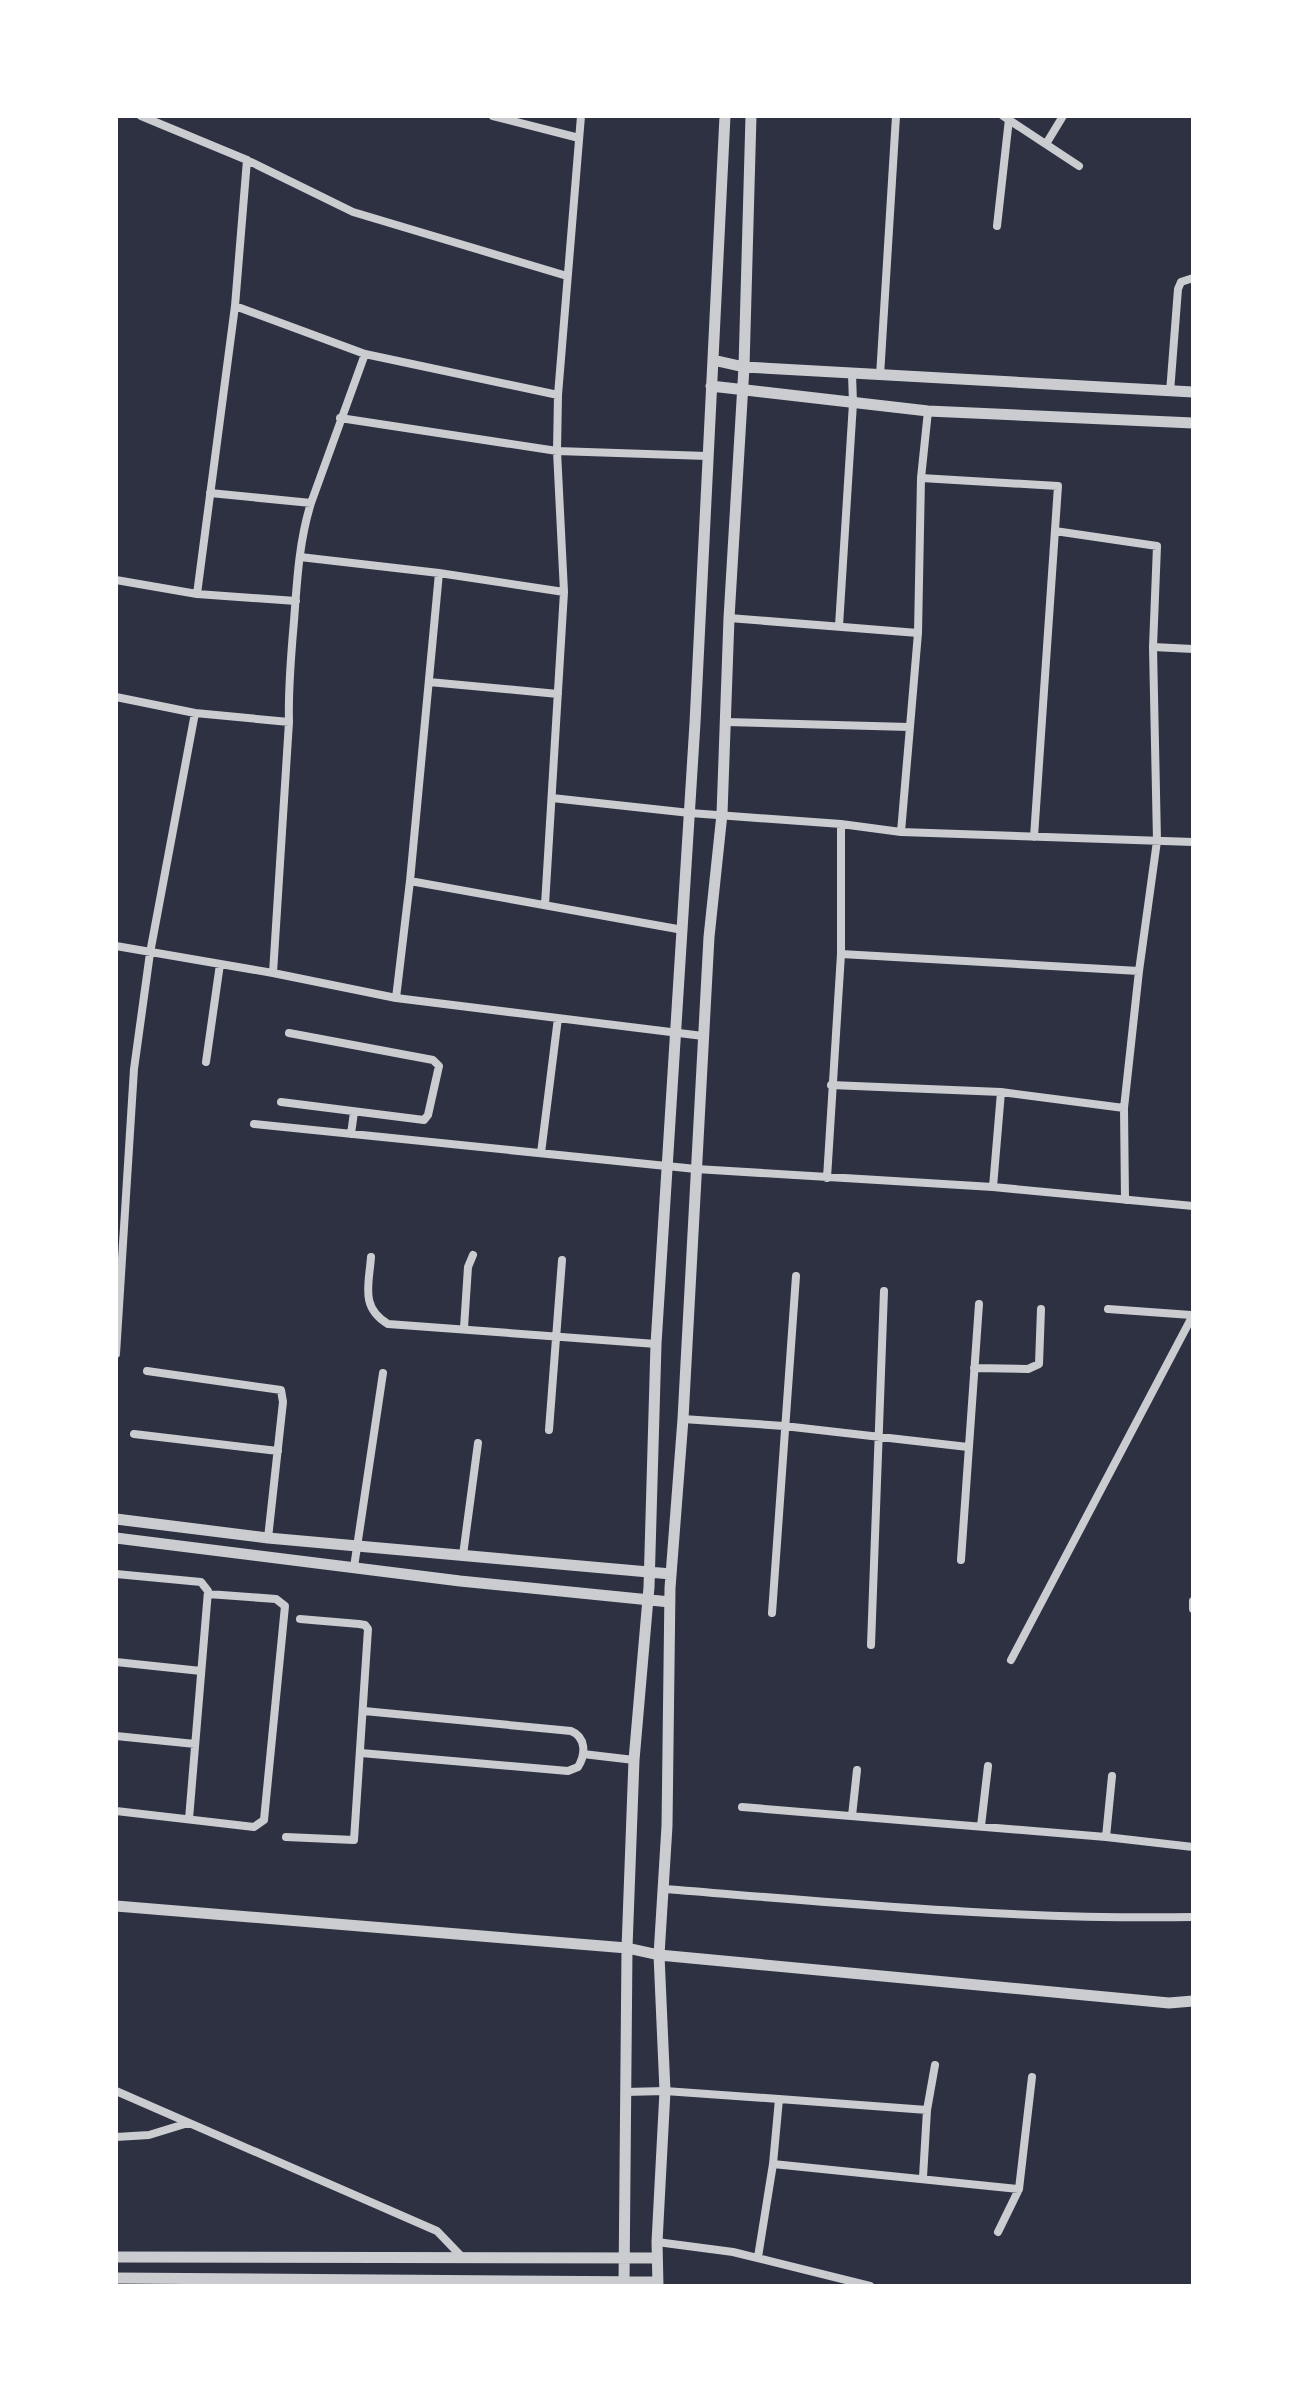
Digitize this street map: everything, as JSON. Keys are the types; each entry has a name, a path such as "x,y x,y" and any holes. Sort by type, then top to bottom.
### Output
{"street":[{"path":"141,116 247,160 353,212 567,276"},
{"path":"493,116 579,138"},
{"path":"545,905 564,592 557,451 558,395 581,116"},
{"path":"624,2284 627,1948 634,1760 647,1600 656,1344 690,813 725,116"},
{"path":"116,2278 660,2285 657,2242 665,2091 659,1955 665,1889 671,1574 683,1419 709,932 722,814 729,618 743,392 751,116"},
{"path":"880,376 896,116"},
{"path":"1046,144 1063,116"},
{"path":"997,226 1006,118 1079,166"},
{"path":"197,594 235,306 247,160"},
{"path":"1170,392 1178,289 1181,282 1193,278"},
{"path":"235,306 365,354 558,395"},
{"path":"273,973 288,698 304,526 365,354"},
{"path":"713,360 744,367 1193,392"},
{"path":"839,626 853,403 852,374"},
{"path":"711,386 928,411 1193,423"},
{"path":"901,832 918,633 921,478 928,411"},
{"path":"340,418 557,451 707,456"},
{"path":"921,478 1058,486 1034,837"},
{"path":"210,493 311,503"},
{"path":"1055,531 1157,546 1153,647 1157,841 1124,1108 1125,1200"},
{"path":"300,557 439,573 564,592"},
{"path":"396,998 439,573"},
{"path":"116,580 197,594 296,601"},
{"path":"729,618 918,633"},
{"path":"1153,647 1193,649"},
{"path":"429,682 558,694"},
{"path":"116,697 195,713 289,722"},
{"path":"116,1354 134,1069 150,953 195,713"},
{"path":"726,722 909,727"},
{"path":"552,798 901,832 1193,842"},
{"path":"827,1178 841,954 841,824"},
{"path":"410,881 683,930"},
{"path":"116,946 396,998 703,1036"},
{"path":"841,954 1139,971"},
{"path":"206,1062 220,964"},
{"path":"541,1153 558,1018"},
{"path":"281,1102 424,1120 428,1115 438,1063 289,1033"},
{"path":"831,1085 1001,1092 1124,1108"},
{"path":"993,1187 1001,1092"},
{"path":"351,1134 354,1112"},
{"path":"254,1124 696,1169 993,1187 1193,1206"},
{"path":"464,1328 468,1267 473,1255"},
{"path":"371,1257 368,1301 375,1316 388,1324 656,1344"},
{"path":"549,1430 562,1260"},
{"path":"772,1613 796,1276"},
{"path":"871,1645 884,1291"},
{"path":"961,1560 979,1304"},
{"path":"974,1368 1028,1369 1039,1364 1041,1309"},
{"path":"1011,1660 1192,1315 1108,1309"},
{"path":"147,1371 281,1390 284,1395 268,1538"},
{"path":"354,1567 383,1373"},
{"path":"683,1419 784,1426 968,1447"},
{"path":"134,1434 278,1451"},
{"path":"463,1555 478,1443"},
{"path":"116,1519 268,1538 671,1574"},
{"path":"116,1538 460,1581 670,1602"},
{"path":"116,1574 201,1582 206,1586 208,1594 189,1819"},
{"path":"116,1811 254,1827 264,1820 285,1606 276,1599 208,1594"},
{"path":"1193,1601 1193,1609"},
{"path":"286,1837 354,1840 364,1711 368,1629 365,1625 300,1619"},
{"path":"116,1662 201,1671"},
{"path":"361,1753 568,1771 578,1767 583,1754 582,1740 571,1731 364,1711"},
{"path":"116,1736 195,1744"},
{"path":"583,1754 634,1760"},
{"path":"981,1826 988,1766"},
{"path":"852,1816 857,1770"},
{"path":"1106,1837 1112,1776"},
{"path":"742,1807 1193,1847"},
{"path":"665,1889 960,1912 1193,1917"},
{"path":"116,1906 627,1948 659,1955 1169,2003 1193,2001"},
{"path":"923,2177 927,2110 935,2065"},
{"path":"998,2232 1019,2189 1032,2077"},
{"path":"116,2091 437,2231 464,2259"},
{"path":"625,2092 665,2091 927,2110"},
{"path":"758,2257 773,2164 779,2099"},
{"path":"116,2137 149,2135 189,2123"},
{"path":"773,2164 1019,2189"},
{"path":"657,2242 758,2257 870,2286"},
{"path":"116,2257 657,2258"}]}
